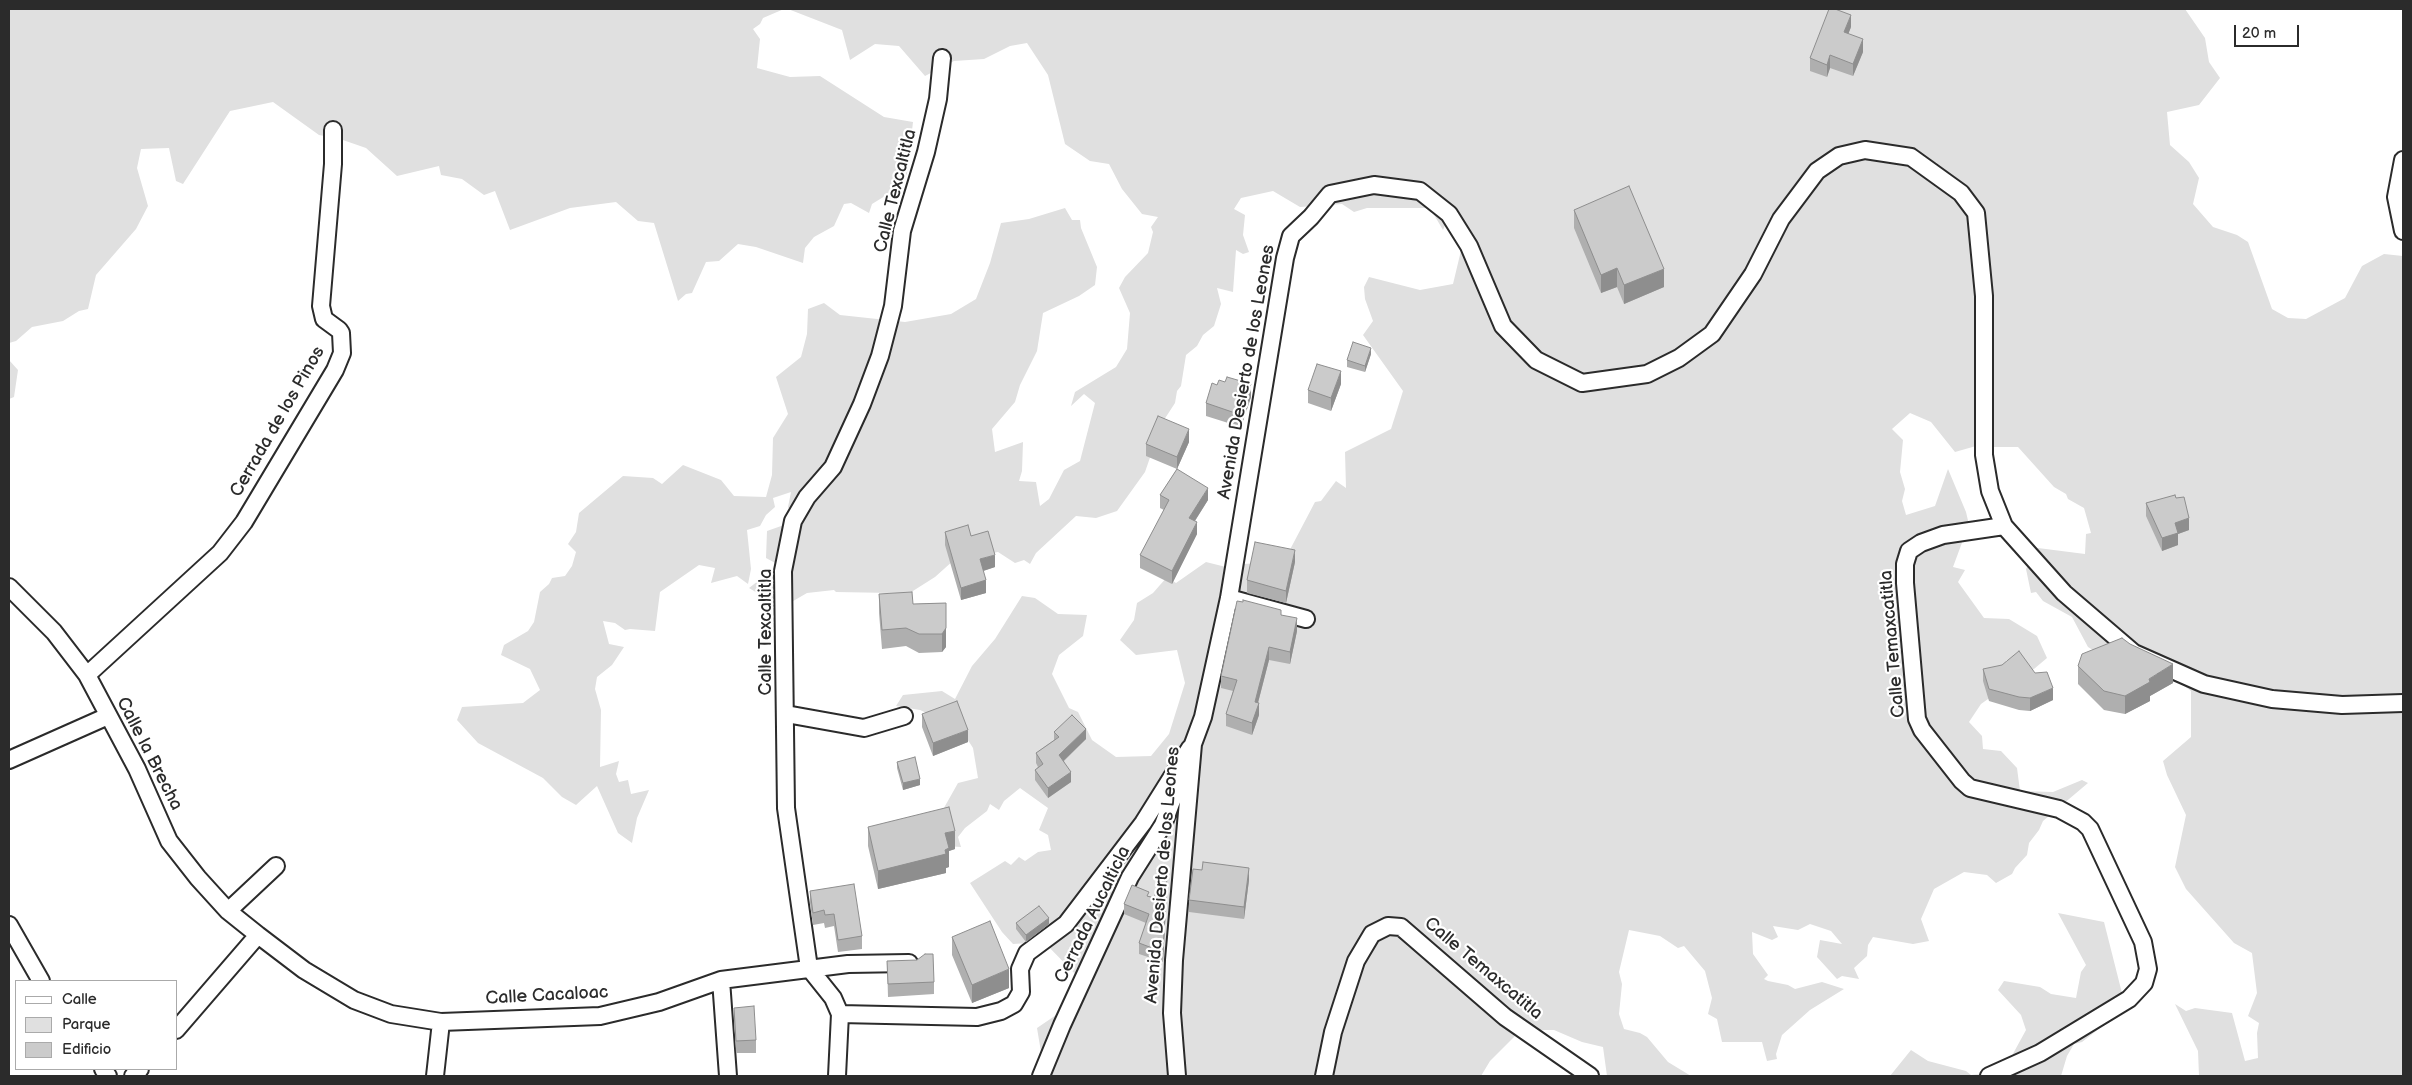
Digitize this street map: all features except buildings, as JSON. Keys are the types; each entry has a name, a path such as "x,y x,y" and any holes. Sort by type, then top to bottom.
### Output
{"street":[{"name":"Calle Texcaltitla","path":"840,1014 832,998 809,968 786,808 784,571 793,521 807,497 832,466 862,404 880,356 893,306 902,231 926,152 938,99 942,58"},
{"name":"Cerrada de los Pinos","path":"86,675 220,553 244,522 335,370 342,353 340,333 339,330 324,319 321,306 333,164 333,130"},
{"name":"Avenida Desierto de los Leones","path":"1177,1076 1172,1014 1174,960 1193,744 1203,717 1230,598 1270,337 1285,258 1291,236 1311,217 1330,194 1374,185 1420,191 1449,214 1469,246 1503,326 1536,360 1582,382 1647,374 1679,358 1712,334 1753,274 1781,219 1817,171 1839,156 1865,150 1911,157 1961,193 1976,212 1984,296 1984,455 1990,491 2004,526 2064,593 2134,652 2204,684 2272,699 2342,705 2403,702"},
{"path":"2403,160 2396,197 2403,232"},
{"name":"Calle Temaxcatitla","path":"1989,1076 2040,1053 2129,999 2144,983 2148,969 2142,942 2090,829 2083,822 2059,809 1970,788 1962,781 1922,730 1917,718 1905,583 1905,564 1909,551 1921,543 1943,535 2004,526"},
{"name":"Calle la Brecha","path":"9,587 54,632 86,675 137,769 169,841 198,878 228,911 258,935"},
{"path":"1230,598 1306,619"},
{"path":"786,714 864,728 904,716"},
{"path":"9,760 108,716"},
{"path":"837,1076 840,1014 977,1017 1001,1011 1014,1004 1021,992 1020,969 1026,953 1066,924 1144,823 1193,744"},
{"name":"Cerrada Aucalticla","path":"1041,1076 1062,1025 1130,877 1163,825 1193,744"},
{"path":"228,911 276,866"},
{"path":"9,925 40,980"},
{"name":"Calle Temaxcatitla","path":"1324,1076 1333,1032 1356,961 1372,934 1388,926 1401,927 1505,1017 1590,1076"},
{"path":"178,1028 258,935"},
{"name":"Calle Cacaloac","path":"258,935 304,970 354,1000 391,1014 441,1022 600,1016 659,1002 721,980 848,964 916,963"},
{"path":"721,980 728,1076"},
{"path":"435,1076 441,1022"}],"green space":[{"path":"9,9 784,9 763,18 760,24 753,29 760,39 757,68 790,77 820,76 884,117 913,122 907,174 897,189 894,202 885,196 872,204 869,213 851,203 844,204 834,226 814,237 805,248 803,263 756,247 738,244 719,261 706,262 692,293 686,294 678,301 654,223 638,221 616,202 570,208 510,230 495,191 484,195 462,179 441,175 439,166 397,176 366,148 340,139 319,135 273,102 230,111 183,184 176,181 169,148 141,149 137,168 148,206 136,229 96,275 88,309 79,311 63,321 32,327 16,341 9,343"},
{"path":"788,9 2185,9 2205,38 2209,62 2220,78 2199,105 2167,112 2170,145 2189,162 2199,178 2193,204 2213,227 2237,235 2248,242 2272,309 2288,318 2306,319 2345,298 2362,266 2384,254 2403,256 2403,1076 2199,1076 2198,1051 2175,1004 2186,1011 2195,1008 2232,1013 2245,1061 2258,1058 2257,1033 2259,1023 2248,1016 2257,993 2252,953 2234,943 2186,889 2175,867 2186,815 2167,775 2163,761 2191,737 2191,691 2144,656 2096,652 2088,647 2072,617 2043,601 2036,592 2031,593 2026,569 2038,548 2085,554 2086,534 2091,533 2084,508 2068,499 2066,494 2054,487 2018,447 1994,447 1983,444 1955,452 1931,422 1910,413 1892,429 1903,440 1900,472 1905,489 1902,501 1906,515 1935,506 1948,469 1966,512 1970,529 1963,540 1953,567 1965,570 1958,582 1984,618 2009,619 2037,636 2047,658 2028,674 2014,663 2006,660 2012,682 1981,704 1969,722 1982,736 1983,749 2001,751 2017,768 2020,791 2053,792 2082,780 2088,783 2043,821 2029,843 2027,855 2012,874 1996,883 1987,875 1964,872 1934,889 1921,919 1929,941 1913,944 1873,937 1868,945 1867,956 1854,968 1859,979 1842,976 1837,979 1817,957 1820,940 1842,944 1831,931 1810,924 1798,930 1773,926 1778,937 1772,940 1752,932 1753,954 1768,975 1764,979 1788,985 1795,989 1822,982 1844,989 1810,1010 1782,1035 1776,1054 1777,1059 1767,1061 1762,1042 1722,1042 1717,1019 1708,1014 1712,998 1705,971 1684,946 1678,948 1660,936 1629,930 1619,972 1622,984 1619,1014 1624,1029 1647,1037 1668,1062 1691,1076 1607,1076 1603,1047 1582,1042 1554,1030 1528,1030 1518,1033 1490,1061 1481,1076 1045,1076 1037,1028 1065,1009 1078,977 1044,942 1013,944 1002,932 970,883 1005,861 1011,865 1019,857 1025,861 1038,852 1051,850 1048,835 1039,830 1048,808 1020,788 1004,801 999,810 990,804 987,811 965,828 958,837 961,847 945,846 936,822 958,783 978,778 973,748 962,731 944,721 920,710 896,706 903,695 942,691 955,699 972,666 995,639 1022,596 1035,598 1058,614 1087,615 1083,636 1059,655 1052,674 1069,708 1078,712 1092,740 1116,757 1151,756 1169,734 1185,683 1177,650 1136,655 1120,640 1134,620 1137,603 1153,593 1167,577 1176,583 1206,562 1230,568 1244,564 1284,561 1315,502 1321,501 1336,481 1346,488 1345,452 1391,429 1403,391 1363,335 1373,321 1365,299 1364,287 1369,277 1420,290 1453,284 1464,238 1446,223 1443,230 1430,208 1367,208 1354,212 1342,204 1300,207 1273,191 1241,198 1234,209 1245,215 1243,235 1249,252 1243,254 1236,250 1233,292 1217,288 1221,304 1214,326 1203,335 1197,346 1186,355 1181,386 1177,391 1175,403 1162,423 1145,472 1117,511 1096,518 1076,516 1036,553 1030,564 1024,560 1015,563 998,552 954,560 935,577 905,596 892,593 836,592 834,590 807,593 776,611 760,599 759,594 749,588 779,565 766,558 767,531 784,525 793,518 788,507 791,492 773,498 775,507 766,515 760,526 747,530 751,569 748,584 737,576 711,583 715,568 699,565 660,592 655,631 625,630 615,623 603,621 609,644 624,647 612,665 597,677 595,689 601,710 600,767 619,761 616,774 619,782 628,780 631,794 649,790 637,818 632,843 618,833 597,786 576,805 562,797 543,778 478,743 457,720 462,707 523,703 540,690 530,669 501,655 504,645 528,631 534,622 540,592 549,584 552,578 565,576 572,566 576,552 568,544 576,532 579,513 623,476 653,478 662,484 683,465 721,480 734,496 766,497 772,475 773,438 788,414 776,377 801,357 807,334 808,309 824,303 840,315 905,322 951,314 976,299 990,263 1001,223 1029,219 1065,208 1072,220 1080,220 1081,228 1097,267 1095,285 1079,296 1043,313 1037,351 1020,385 1015,402 992,429 995,452 1023,442 1022,471 1019,481 1036,482 1040,506 1049,499 1064,470 1080,461 1095,403 1084,394 1071,406 1075,392 1116,367 1127,349 1130,313 1119,288 1125,277 1148,253 1153,232 1151,227 1158,217 1142,214 1122,189 1109,164 1090,161 1065,144 1048,75 1027,43 1010,46 984,59 954,61 925,76 899,46 875,44 850,60 842,30"},
{"path":"9,360 18,370 14,397 9,399"},
{"path":"2058,913 2104,922 2125,1005 2106,1016 2100,1028 2082,1042 2074,1044 2067,1056 2061,1076 1890,1076 1911,1050 1928,1061 1966,1071 1971,1075 2003,1072 2026,1030 2021,1015 1998,990 2004,981 2040,987 2051,994 2076,998 2081,972 2086,965"}]}
